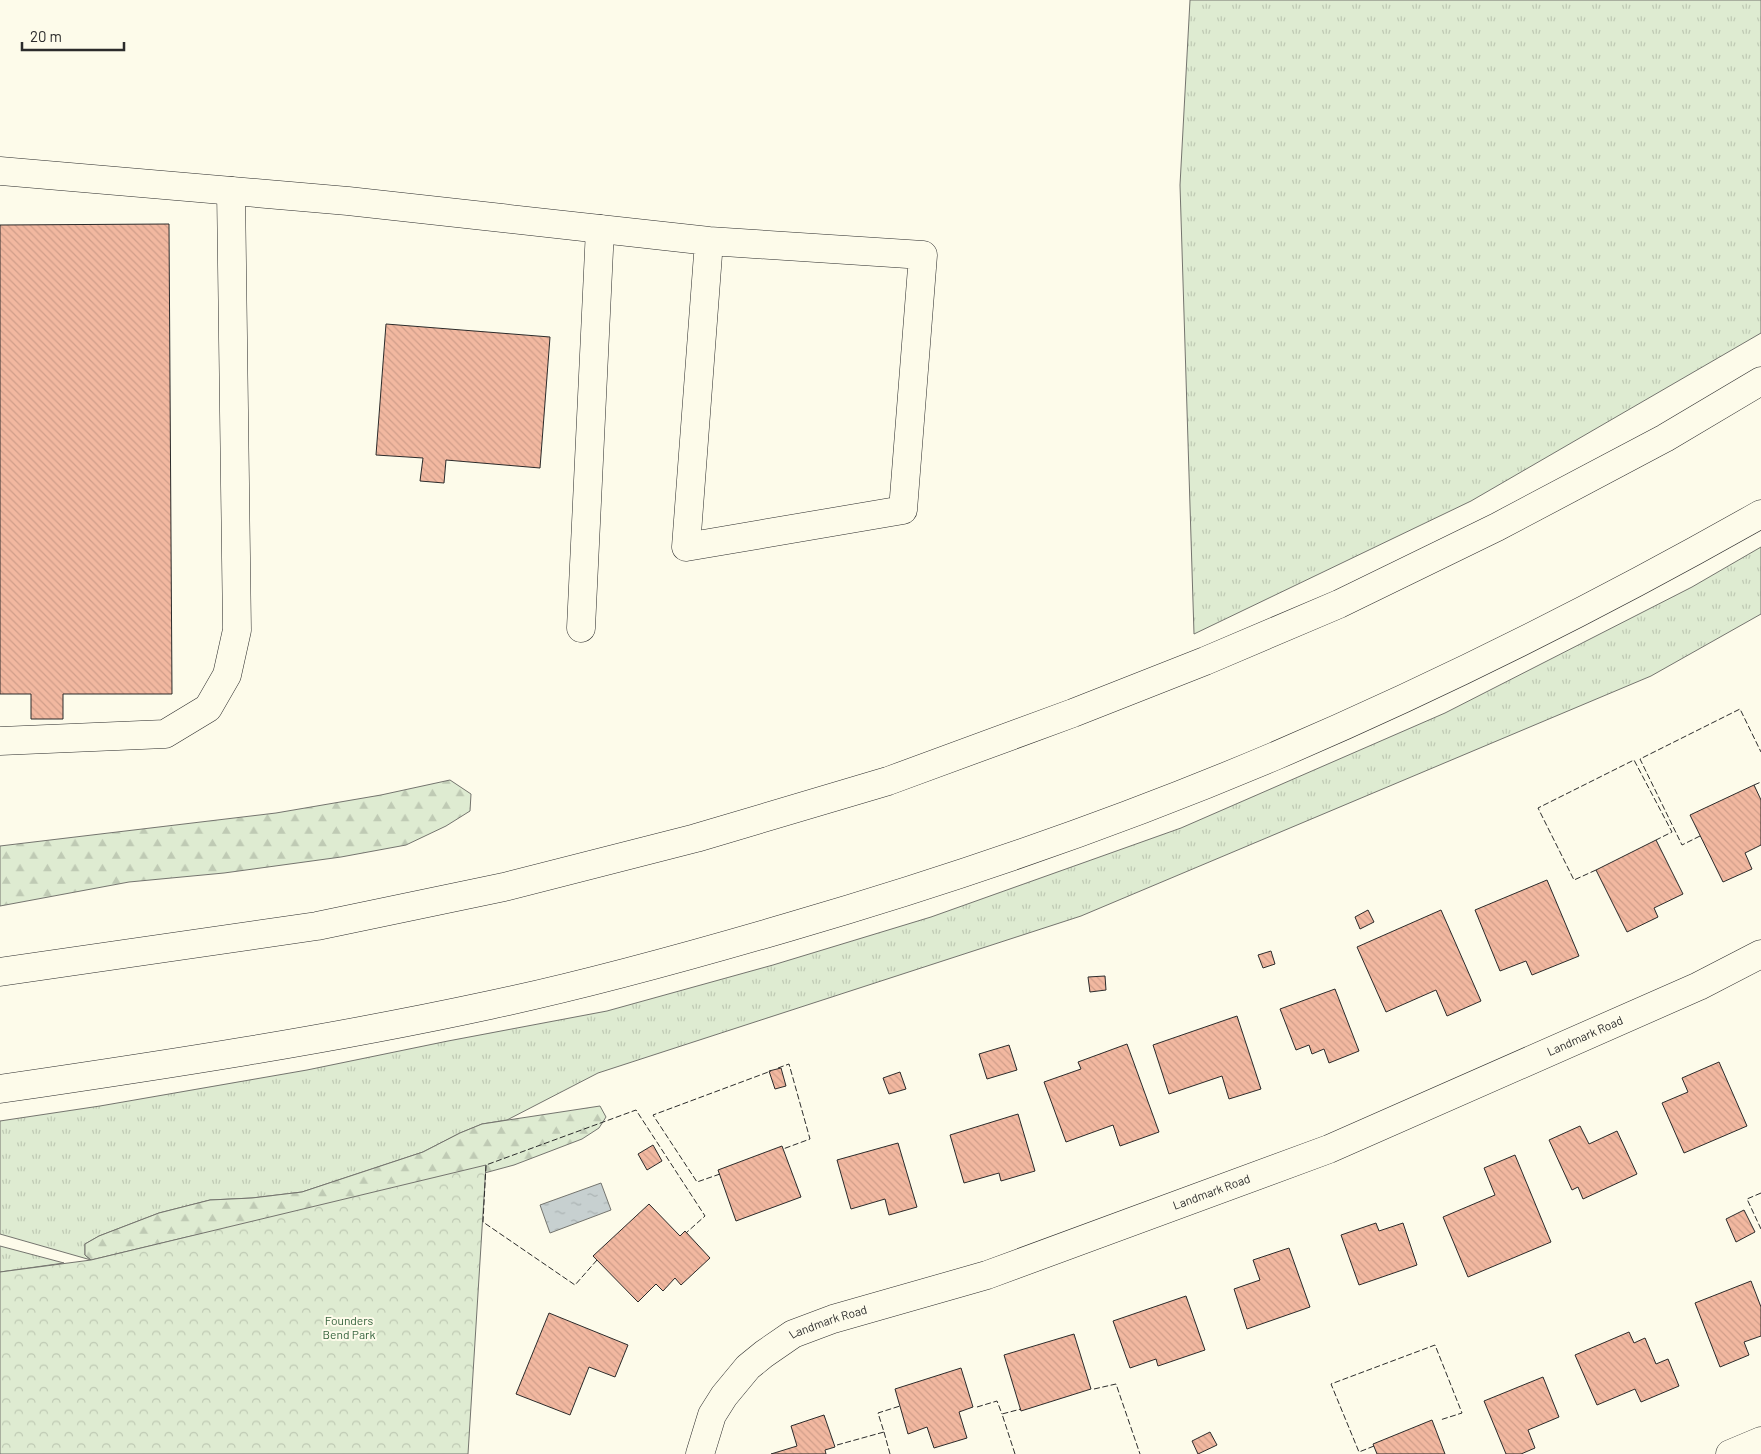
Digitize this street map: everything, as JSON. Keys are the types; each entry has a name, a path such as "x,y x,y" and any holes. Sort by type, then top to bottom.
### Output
{"main road":[{"path":"0,171 348,201 709,241 923,255 903,510 686,547 709,241"},
{"path":"0,741 165,734 208,708 227,676 237,630 230,191"},
{"path":"581,628 600,229"},
{"path":"0,972 316,926 504,887 696,838 888,781 1073,713 1205,661 1339,604 1631,456 1761,381"},
{"path":"0,1089 290,1044 492,1005 739,942 902,894 1037,848 1139,810 1273,756 1410,695 1544,630 1707,545 1761,514"},
{"name":"Landmark Road","path":"700,1454 712,1415 724,1396 748,1367 793,1334 833,1319 987,1275 1329,1149 1698,986 1761,954"},
{"path":"1730,1454 1761,1441"}],"green space":[{"path":"1190,0 1761,0 1761,333 1471,501 1194,634 1180,185"},
{"path":"1761,547 1761,614 1651,676 1081,916 598,1073 507,1120 482,1124 423,1152 302,1192 252,1198 210,1200 159,1213 99,1236 85,1244 85,1255 91,1260 0,1234 0,1121 100,1106 307,1070 607,1011 773,965 931,917 1181,828 1445,713 1692,587"},
{"path":"450,780 471,794 470,811 446,826 406,845 341,857 224,873 129,882 0,906 0,846 276,813 381,795"},
{"path":"600,1106 606,1117 599,1128 582,1139 514,1165 455,1181 187,1237 91,1260 85,1255 85,1244 99,1236 159,1213 210,1200 252,1198 302,1192 423,1152 482,1124"},
{"name":"Founders Bend Park","path":"486,1165 468,1454 0,1454 0,1272 91,1260"},
{"path":"0,1246 64,1263 0,1272"}],"water":[{"path":"601,1183 611,1210 550,1233 540,1205"}],"building":[{"path":"169,224 172,694 63,694 63,719 31,719 31,694 0,694 0,225"},
{"path":"386,324 550,337 540,468 446,460 444,483 420,481 423,458 376,455"},
{"path":"1754,785 1761,800 1761,845 1745,853 1752,869 1723,882 1690,815"},
{"path":"1656,840 1683,894 1654,908 1658,917 1627,932 1596,870"},
{"path":"1547,880 1579,956 1532,975 1526,961 1500,971 1475,910"},
{"path":"1368,910 1374,922 1360,929 1355,917"},
{"path":"1441,910 1481,1001 1447,1016 1436,990 1386,1012 1357,947"},
{"path":"1271,951 1275,964 1263,968 1258,955"},
{"path":"1105,976 1106,990 1090,992 1088,977"},
{"path":"1335,989 1359,1051 1329,1063 1324,1049 1312,1054 1309,1045 1296,1050 1280,1009"},
{"path":"1237,1016 1261,1089 1229,1099 1222,1076 1169,1094 1153,1045"},
{"path":"1127,1044 1159,1132 1120,1146 1113,1125 1066,1142 1044,1082 1081,1069 1078,1062"},
{"path":"1009,1045 1017,1070 987,1079 979,1054"},
{"path":"1719,1062 1747,1126 1684,1153 1662,1103 1688,1092 1682,1078"},
{"path":"781,1068 786,1086 775,1089 769,1071"},
{"path":"900,1072 906,1089 889,1094 883,1078"},
{"path":"1018,1114 1035,1171 1001,1181 999,1173 964,1183 950,1135"},
{"path":"1580,1126 1589,1144 1617,1131 1637,1174 1583,1199 1578,1187 1572,1190 1549,1140"},
{"path":"898,1143 917,1207 889,1215 885,1199 851,1209 837,1160"},
{"path":"653,1145 662,1161 647,1170 638,1154"},
{"path":"782,1146 801,1197 736,1221 718,1170"},
{"path":"1515,1155 1551,1242 1468,1277 1443,1217 1495,1195 1484,1168"},
{"path":"649,1204 680,1236 685,1231 710,1258 681,1285 675,1278 663,1291 656,1284 638,1302 593,1256"},
{"path":"1744,1210 1755,1232 1736,1242 1726,1219"},
{"path":"1376,1223 1379,1231 1403,1223 1417,1265 1359,1285 1341,1235"},
{"path":"1289,1248 1310,1307 1247,1329 1234,1289 1260,1280 1253,1260"},
{"path":"1751,1281 1761,1307 1761,1336 1744,1342 1749,1355 1720,1367 1695,1303"},
{"path":"1186,1296 1205,1350 1158,1366 1156,1359 1130,1368 1113,1321"},
{"path":"549,1313 628,1345 615,1377 589,1367 570,1415 516,1394"},
{"path":"1629,1332 1634,1343 1645,1338 1656,1364 1668,1359 1679,1386 1641,1402 1635,1389 1597,1405 1575,1355"},
{"path":"1074,1334 1091,1389 1021,1411 1004,1355"},
{"path":"961,1368 973,1407 959,1412 967,1438 934,1448 927,1427 908,1434 895,1389"},
{"path":"1543,1377 1559,1417 1528,1430 1535,1448 1521,1454 1506,1454 1484,1401"},
{"path":"824,1415 835,1447 825,1450 826,1454 771,1454 797,1446 791,1426"},
{"path":"1432,1420 1445,1454 1377,1454 1373,1444"},
{"path":"1210,1432 1217,1445 1198,1454 1192,1441"}],"fence":[{"path":"1700,836 1682,845 1640,759 1740,709 1761,752"},
{"path":"1596,870 1574,880 1538,808 1634,760 1672,832 1656,840"},
{"path":"1754,785 1761,782"},
{"path":"778,1068 789,1064 810,1139 783,1149"},
{"path":"720,1174 697,1182 653,1115 771,1071"},
{"path":"597,1260 575,1285 483,1222 486,1165 636,1110 705,1216 686,1233"},
{"path":"1761,1193 1747,1199 1761,1229"},
{"path":"1374,1446 1359,1452 1331,1384 1435,1345 1462,1413 1440,1420"},
{"path":"1094,1389 1116,1384 1140,1454"},
{"path":"977,1407 997,1401 1002,1414"},
{"path":"837,1445 884,1432 878,1413 900,1406"},
{"path":"1015,1454 1002,1414 1021,1409"},
{"path":"884,1432 890,1454"}]}
